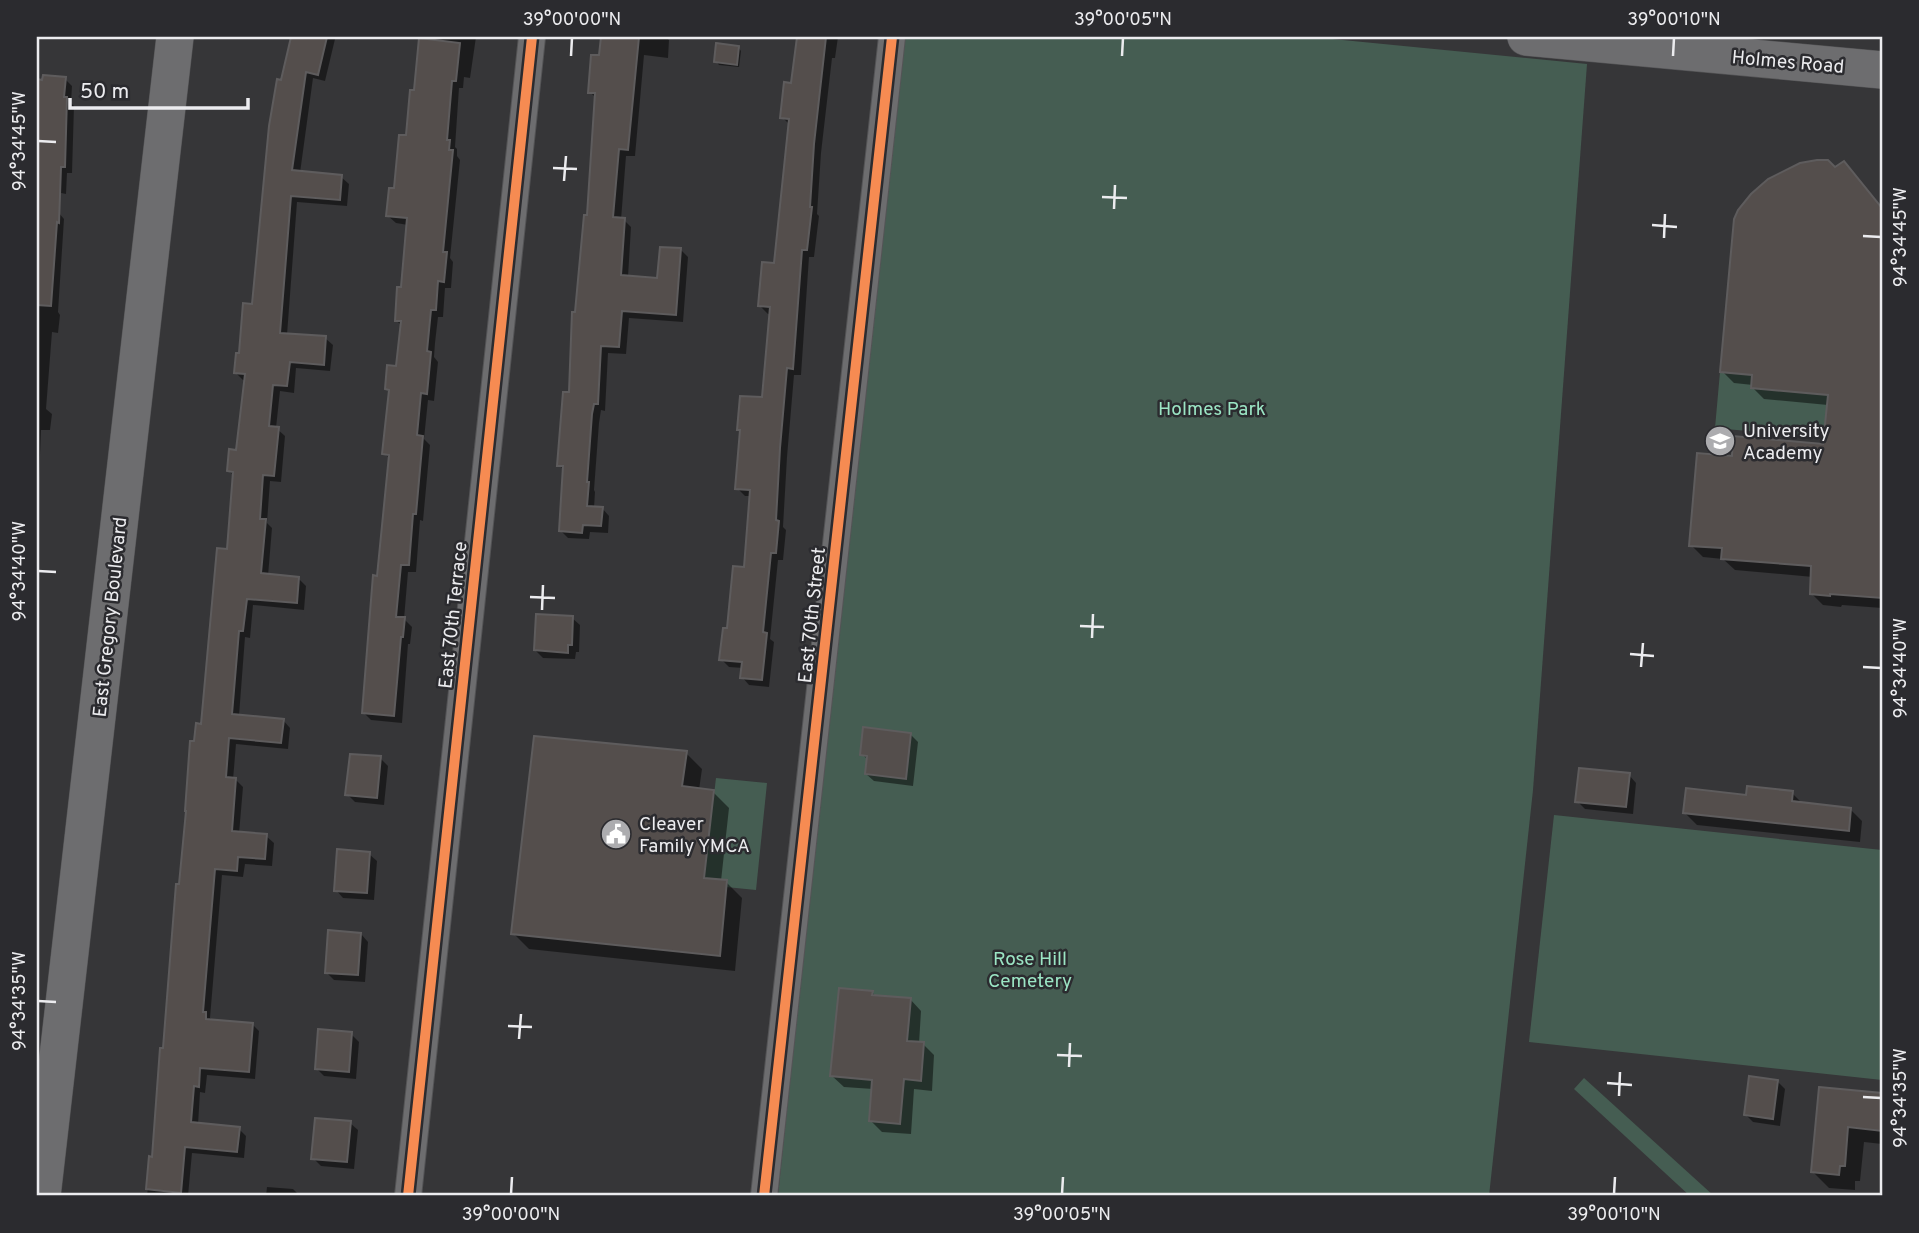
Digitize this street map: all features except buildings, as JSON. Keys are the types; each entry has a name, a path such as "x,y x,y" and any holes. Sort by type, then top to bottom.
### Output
{"main road":[{"name":"East Gregory Boulevard","path":"42,1196 49,1034 175,37"},
{"name":"Holmes Road","path":"1526,37 1615,41 1882,71"}],"street":[{"name":"East 70th Terrace","path":"408,1196 532,37"},
{"name":"East 70th Street","path":"764,1196 892,37"}],"green space":[{"name":"Holmes Park","path":"904,37 1312,37 1587,64 1533,790 1489,1196 778,1196 827,721"},
{"path":"1720,372 1752,375 1751,388 1828,395 1824,438 1715,428"},
{"path":"716,778 767,783 756,890 726,887 704,878"},
{"path":"1554,815 1882,850 1882,1080 1529,1042"},
{"path":"1584,1078 1714,1196 1690,1196 1574,1089"}],"cycle path":[{"path":"408,1196 532,37"},
{"path":"764,1196 892,37"}],"place":[{"name":"University Academy","path":"1720,441"},
{"name":"Cleaver Family YMCA","path":"616,834"}],"park label":[{"name":"Rose Hill Cemetery","path":"1030,969"}]}
